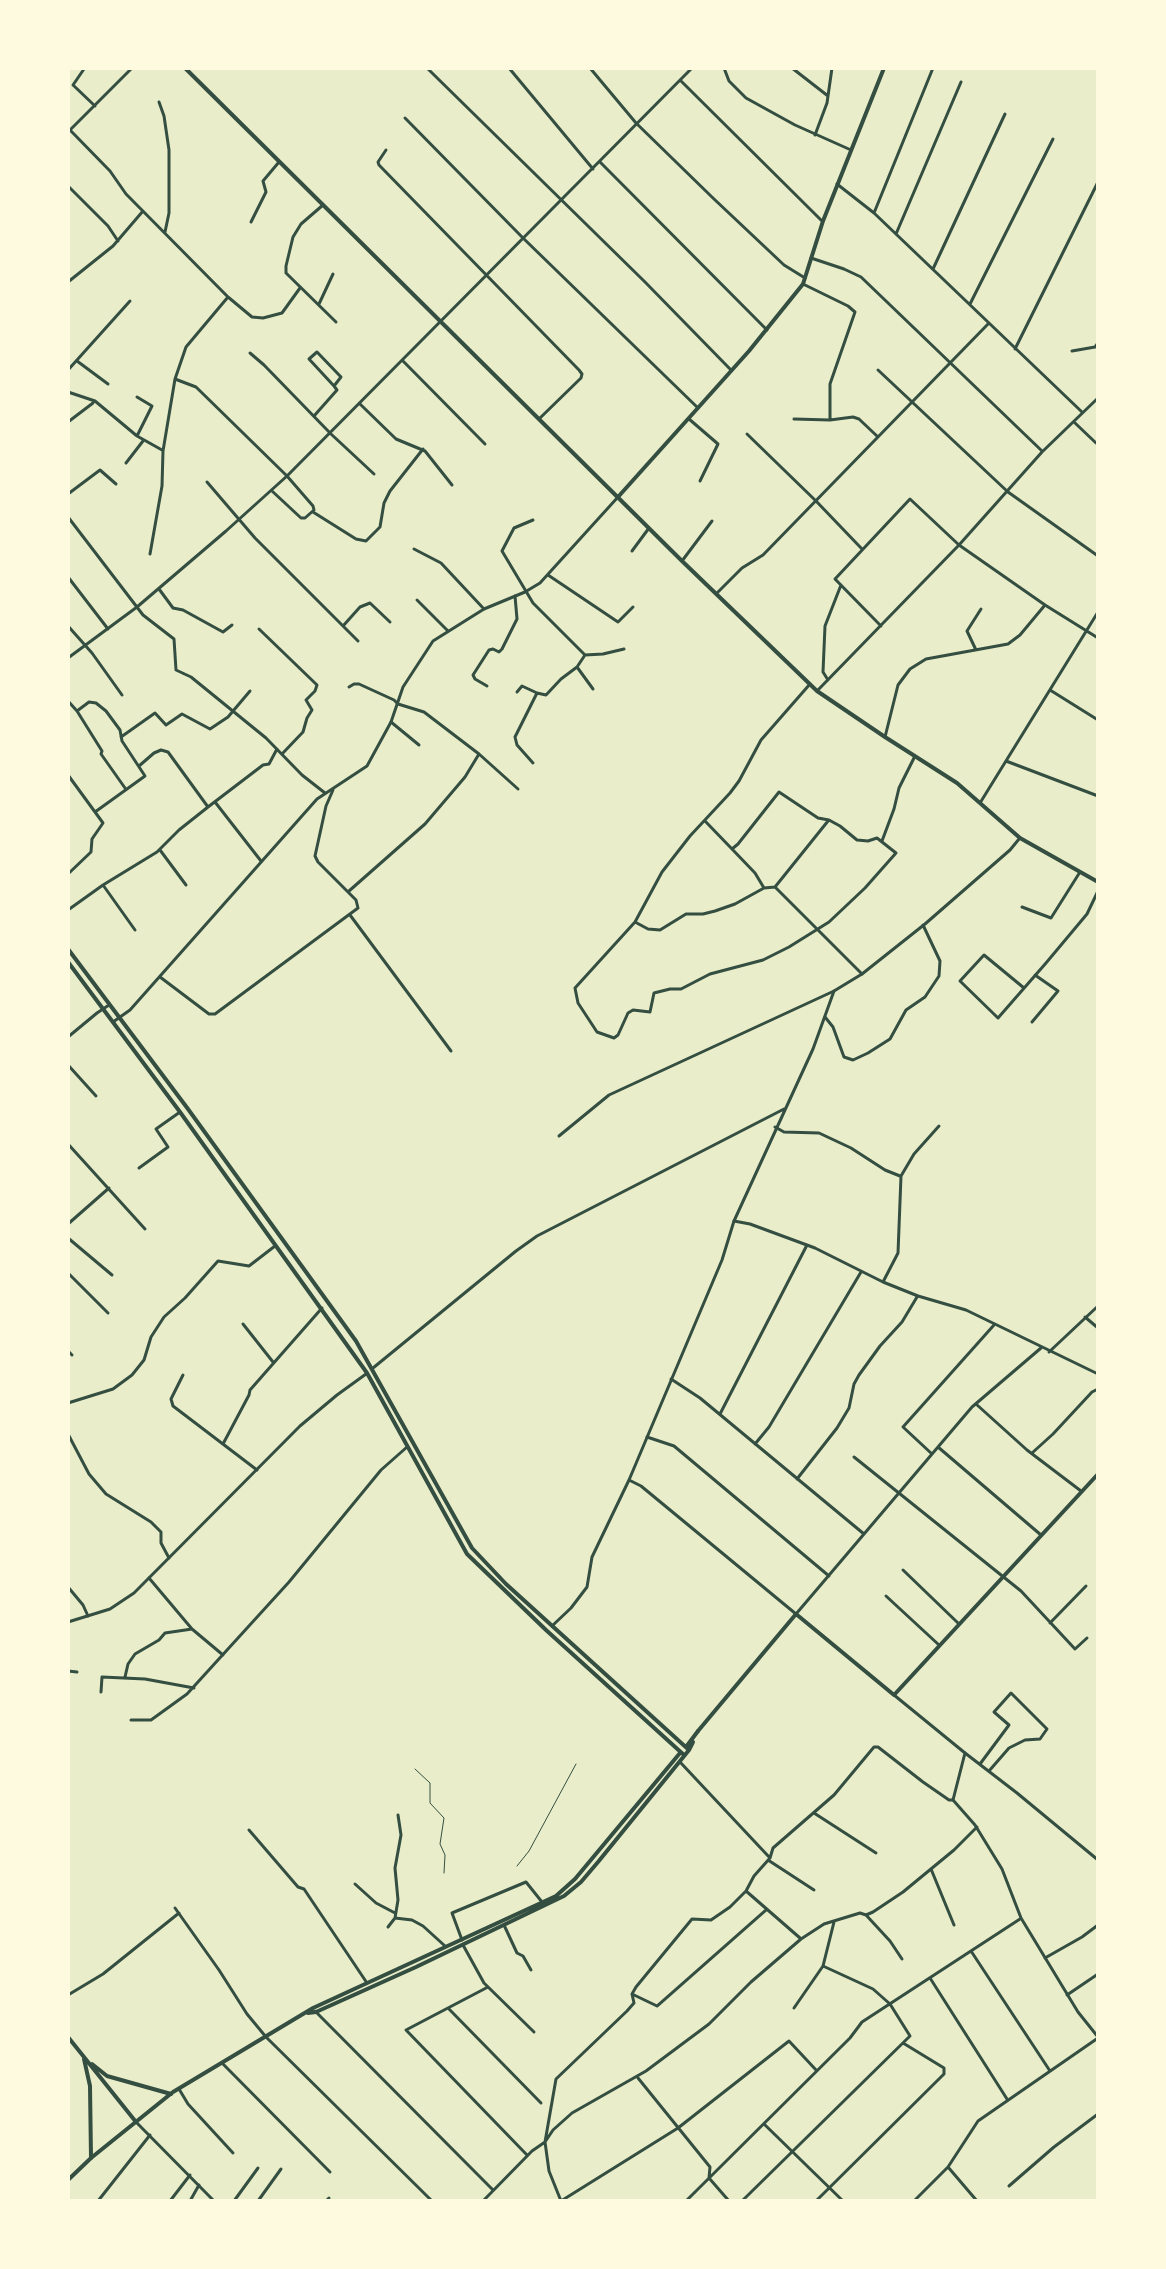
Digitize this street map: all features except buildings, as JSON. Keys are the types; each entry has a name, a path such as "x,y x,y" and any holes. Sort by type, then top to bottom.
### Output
{"main road":[{"path":"185,68 715,594 817,691 957,783 1020,838 1098,882"},
{"path":"618,497 767,330 804,281 823,221 884,68"},
{"path":"68,949 356,1341 472,1548 498,1577 687,1749"},
{"path":"68,962 367,1373 467,1554 682,1754"},
{"path":"482,1934 556,1896 575,1879 687,1749 698,1731 796,1614 894,1695 1098,1474"},
{"path":"546,1630 552,1626"},
{"path":"68,2180 171,2094 306,2013 556,1902 581,1882 677,1760"},
{"path":"315,2010 367,1983 463,1942"},
{"path":"68,2037 136,2122"},
{"path":"84,2057 107,2076 171,2094"},
{"path":"84,2057 90,2086 91,2158"}],"street":[{"path":"132,68 69,131 110,171 126,194 228,297 252,317 263,318 282,313 300,288"},
{"path":"427,68 731,370"},
{"path":"509,68 593,169"},
{"path":"590,68 636,123 784,265 855,312 830,384 830,420"},
{"path":"68,658 137,607 272,491 692,68"},
{"path":"724,68 729,81 746,98 815,135 852,150"},
{"path":"792,68 828,96"},
{"path":"815,135 823,116 832,68"},
{"path":"874,213 933,68"},
{"path":"84,69 73,85 95,106"},
{"path":"680,80 823,221"},
{"path":"896,234 961,82"},
{"path":"159,102 169,150 169,213 165,232"},
{"path":"933,269 1005,114"},
{"path":"405,118 698,408"},
{"path":"970,304 1053,139"},
{"path":"386,150 379,165 582,374 539,419"},
{"path":"600,161 767,330"},
{"path":"251,222 266,192 263,181 279,162"},
{"path":"1015,349 1098,182"},
{"path":"837,184 874,213 1082,412"},
{"path":"68,186 108,226 118,241"},
{"path":"323,205 301,224 293,237 286,273 336,322"},
{"path":"68,282 118,241 143,210"},
{"path":"811,258 861,277 1042,452"},
{"path":"319,304 333,274"},
{"path":"150,554 175,379 186,347 228,297"},
{"path":"68,370 130,301"},
{"path":"715,594 742,568 763,555 989,323"},
{"path":"1072,351 1095,347 1098,343"},
{"path":"314,416 337,390 309,359 317,352 341,377 334,386"},
{"path":"250,353 374,474"},
{"path":"402,360 485,444"},
{"path":"77,361 108,384"},
{"path":"878,370 1008,492 1098,556"},
{"path":"175,379 196,387 287,476 314,507 312,512 301,518 272,491"},
{"path":"68,392 95,401 143,441 163,451"},
{"path":"137,397 152,406 137,436"},
{"path":"817,691 959,545 1042,452 1098,398"},
{"path":"68,422 95,401"},
{"path":"360,404 396,439 423,449 452,485"},
{"path":"794,419 853,417 878,437"},
{"path":"688,419 718,444 700,481"},
{"path":"1074,422 1098,442"},
{"path":"747,434 862,549"},
{"path":"126,463 143,441"},
{"path":"312,512 363,542 368,540 380,527 384,503 390,491 423,449"},
{"path":"68,494 100,470 116,484"},
{"path":"207,482 292,576 358,641"},
{"path":"113,1022 130,1010 310,807 325,793 367,766 391,722 403,687 429,646 484,609 525,592 548,575 618,497"},
{"path":"881,626 835,579 910,499 959,545 1098,638"},
{"path":"68,517 137,607 174,639 176,670 191,677 234,711 325,793"},
{"path":"533,520 514,528 502,550 525,592 585,655 624,649"},
{"path":"682,561 712,521"},
{"path":"632,551 649,528"},
{"path":"414,549 441,563 484,609"},
{"path":"548,575 618,622 633,607"},
{"path":"68,577 108,629"},
{"path":"828,680 823,672 825,626 841,585"},
{"path":"158,588 173,608 183,610 223,632 232,625"},
{"path":"487,686 473,675 489,650 499,652 502,649 517,619 515,596"},
{"path":"417,600 449,632"},
{"path":"343,626 360,607 368,603 390,622"},
{"path":"885,737 898,685 910,669 926,659 1008,644 1020,635 1045,605"},
{"path":"976,650 967,631 981,609"},
{"path":"980,803 1098,612"},
{"path":"68,626 122,695"},
{"path":"259,629 317,685 306,700 312,710 303,732 282,754"},
{"path":"517,692 522,686 546,695 577,667 585,655"},
{"path":"577,667 593,689"},
{"path":"349,687 359,684 398,704 424,712 518,789"},
{"path":"732,849 779,792 857,840 877,838 896,853 865,888 816,930 763,960 710,974 681,989 654,993 650,1012 633,1010 628,1013 614,1038 597,1032 578,1003 575,988 635,922 662,872 739,781 761,740 810,684"},
{"path":"1050,690 1098,720"},
{"path":"121,737 155,713 166,725 182,714 210,729 234,711 250,691"},
{"path":"533,763 514,739 537,693"},
{"path":"68,701 126,789"},
{"path":"77,711 89,702 106,711 145,776 95,812"},
{"path":"391,722 419,745"},
{"path":"68,910 160,850 208,807 263,765 269,764 277,749"},
{"path":"139,766 154,753 161,750 168,752 208,807"},
{"path":"349,891 425,824 465,777 479,754"},
{"path":"882,841 899,788 915,756"},
{"path":"1006,761 1098,796"},
{"path":"68,775 103,823 92,839 91,852 68,874"},
{"path":"160,977 209,1014 215,1014 350,915 359,905 315,856 326,806 333,790"},
{"path":"215,802 261,861"},
{"path":"635,922 648,929 660,930 686,914 715,911 764,888 775,887 829,820"},
{"path":"705,821 750,867 764,888"},
{"path":"559,1136 609,1095 834,991 862,974 923,925 1020,838"},
{"path":"160,850 186,885"},
{"path":"1022,907 1051,918 1080,872"},
{"path":"103,885 135,930"},
{"path":"775,887 862,974"},
{"path":"1024,988 984,955 960,981 998,1018 1024,988 1087,914 1098,891"},
{"path":"350,915 451,1051"},
{"path":"825,1017 833,1027 844,1057 853,1060 890,1039 906,1010 925,997 939,976 940,961 923,925"},
{"path":"1032,1022 1058,991 1035,975"},
{"path":"552,1626 587,1587 592,1557 629,1480 722,1260 734,1221 813,1049 834,991"},
{"path":"68,1037 111,1004"},
{"path":"68,1065 96,1096"},
{"path":"373,1368 537,1236 784,1109"},
{"path":"139,1168 168,1147 156,1129 180,1112"},
{"path":"883,1282 898,1253 901,1176 914,1154 939,1126"},
{"path":"775,1127 784,1132 819,1133 901,1176"},
{"path":"68,1144 145,1229"},
{"path":"68,1224 109,1188"},
{"path":"734,1221 807,1245 918,1296 966,1310 1098,1374"},
{"path":"68,1238 112,1275"},
{"path":"720,1414 807,1245"},
{"path":"68,1403 113,1389 132,1375 144,1360 151,1337 164,1317 218,1261 249,1266 275,1246"},
{"path":"755,1444 769,1427 861,1272"},
{"path":"68,1273 108,1313"},
{"path":"797,1479 849,1408 854,1384 866,1364 902,1322 918,1296"},
{"path":"1049,1352 1098,1306"},
{"path":"223,1444 250,1390 322,1308"},
{"path":"1085,1317 1098,1328"},
{"path":"243,1324 273,1362"},
{"path":"932,1454 903,1427 995,1324"},
{"path":"629,1480 641,1486 796,1614 976,1404 1041,1348"},
{"path":"68,1351 72,1355"},
{"path":"68,1622 110,1609 134,1593 300,1426 367,1373"},
{"path":"183,1375 171,1403 257,1470"},
{"path":"671,1379 720,1414 864,1534"},
{"path":"1031,1453 1098,1389"},
{"path":"976,1404 1081,1492"},
{"path":"68,1434 89,1474 106,1494 151,1522 161,1532 161,1543 169,1558"},
{"path":"647,1437 674,1446 829,1576"},
{"path":"131,1720 154,1718 194,1688 289,1582 381,1470 407,1447"},
{"path":"938,1447 1041,1535"},
{"path":"854,1457 1021,1591 1075,1649 1087,1638"},
{"path":"903,1570 959,1623"},
{"path":"149,1578 192,1629 223,1655"},
{"path":"1050,1623 1086,1586"},
{"path":"68,1587 88,1616"},
{"path":"886,1596 939,1645"},
{"path":"125,1677 128,1664 135,1654 165,1633 192,1629"},
{"path":"68,1671 77,1672"},
{"path":"101,1692 102,1677 125,1677 194,1688"},
{"path":"980,1764 1009,1725 994,1712 1011,1693 1047,1729 1040,1739 1025,1740 1009,1748 989,1771"},
{"path":"894,1695 1098,1860"},
{"path":"817,2071 789,2041 678,2128 561,2201 549,2171 545,2142 556,2079 634,2003 632,1994 692,1919 711,1920 730,1907 746,1891 769,1859 773,1848 834,1795 876,1746 923,1782 953,1800 977,1827 1002,1869 1021,1918 1067,1995 1098,2037 978,2121 948,2167 914,2201"},
{"path":"953,1800 965,1753"},
{"path":"677,1760 769,1859 814,1890"},
{"path":"814,1813 876,1853"},
{"path":"388,1927 398,1900 395,1868 401,1835 398,1815"},
{"path":"866,1915 903,1892 977,1827"},
{"path":"249,1830 298,1887 304,1889 367,1983"},
{"path":"931,1869 954,1925"},
{"path":"534,2032 488,1987 451,1913 526,1882 542,1902"},
{"path":"355,1884 395,1915 423,1926 446,1948"},
{"path":"746,1891 801,1939"},
{"path":"175,1908 266,2037 432,2201"},
{"path":"632,1994 657,2006 767,1909"},
{"path":"68,1995 103,1974 179,1913"},
{"path":"483,2201 572,2113 637,2076 709,2024 751,1982 801,1939 824,1924 860,1913 866,1915 902,1959"},
{"path":"686,2201 850,2038 862,2022 1021,1918"},
{"path":"794,2008 823,1966 834,1922"},
{"path":"504,1925 517,1953 523,1956 531,1970"},
{"path":"1045,1958 1098,1925"},
{"path":"971,1951 1050,2071"},
{"path":"742,2201 910,2036 890,2004 873,1989 823,1966"},
{"path":"1067,1995 1098,1974"},
{"path":"930,1978 1008,2100"},
{"path":"488,1987 407,2031 527,2155"},
{"path":"449,2009 541,2103"},
{"path":"315,2010 493,2191"},
{"path":"816,2201 944,2074 944,2068 903,2043"},
{"path":"222,2063 330,2172"},
{"path":"637,2076 710,2167 709,2178 729,2201"},
{"path":"179,2089 188,2104 233,2153"},
{"path":"1009,2186 1098,2114"},
{"path":"136,2122 214,2201"},
{"path":"764,2124 843,2201"},
{"path":"98,2201 150,2135"},
{"path":"948,2167 977,2201"},
{"path":"234,2201 258,2168"},
{"path":"258,2201 281,2169"},
{"path":"170,2201 190,2175"},
{"path":"190,2201 199,2185"}],"lane":[{"path":"517,1866 529,1851 576,1764"},
{"path":"415,1769 430,1783 430,1803 444,1818 440,1842 445,1855 444,1873"}]}
